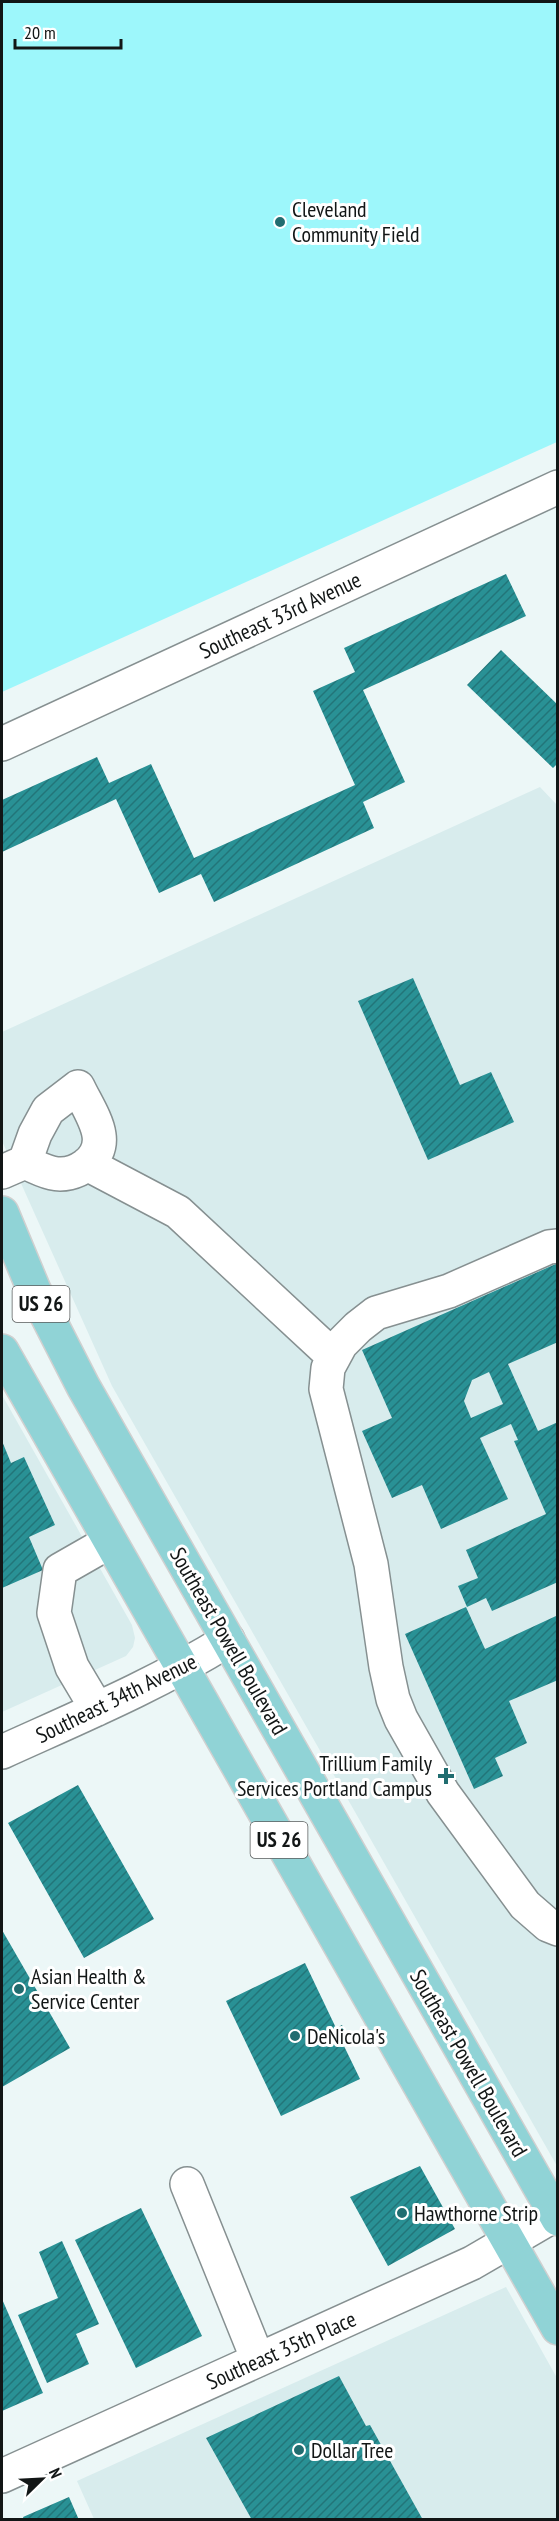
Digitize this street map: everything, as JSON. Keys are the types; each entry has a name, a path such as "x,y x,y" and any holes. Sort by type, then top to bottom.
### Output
{"main road":[{"name":"Southeast Powell Boulevard","path":"2,1217 34,1290 83,1386 557,2215"},
{"name":"US 26","path":"2,1351 558,2328"}],"street":[{"name":"Southeast 33rd Avenue","path":"2,744 554,494"},
{"path":"78,1088 99,1135 99,1151 87,1164 74,1172 52,1173 13,1167 48,1110 78,1088"},
{"path":"87,1164 178,1212 334,1357"},
{"path":"558,1246 549,1247 449,1291 376,1313 341,1344 328,1368 326,1389 371,1564 386,1666 393,1699 401,1719 442,1793 525,1905 548,1925 558,1929"},
{"path":"97,1709 72,1667 54,1613 60,1570 109,1542"},
{"name":"Southeast 34th Avenue","path":"2,1752 182,1669 228,1640"},
{"path":"187,2184 258,2360"},
{"name":"Southeast 35th Place","path":"2,2476 472,2264 557,2215"}],"shaded area":[{"name":"Cleveland Community Field","path":"2,2 557,2 557,442 2,692"},
{"name":"Trillium Family Services Portland Campus","path":"540,787 557,805 557,2166 112,1386 2,1141 2,1032"},
{"path":"2,1395 132,1625 135,1638 133,1647 126,1656 2,1712"},
{"path":"506,2287 557,2378 557,2519 94,2519 77,2481"}],"building":[{"path":"506,574 526,616 363,690 405,782 363,802 374,828 214,902 201,874 159,893 116,799 2,852 2,800 97,757 109,783 151,764 194,858 355,785 313,691 355,672 344,648"},
{"path":"501,650 558,705 558,763 553,768 467,685"},
{"path":"413,978 460,1085 491,1072 514,1122 428,1160 358,1001"},
{"path":"558,1263 558,1342 508,1364 538,1431 558,1422 558,1582 492,1611 486,1598 467,1607 458,1586 478,1578 466,1550 546,1514 514,1441 518,1440 511,1424 480,1438 508,1499 441,1529 422,1485 392,1498 362,1431 392,1418 362,1350","holes":["489,1372 503,1404 471,1418 464,1401 472,1380"]},
{"path":"2,1441 11,1463 24,1457 55,1525 29,1537 43,1570 2,1588"},
{"path":"466,1607 485,1649 556,1616 558,1619 558,1680 509,1701 527,1743 495,1758 503,1776 474,1789 405,1634"},
{"path":"78,1785 154,1919 84,1958 8,1823"},
{"name":"Asian Health & Service Center","path":"2,1930 70,2048 2,2087"},
{"name":"DeNicola's","path":"305,1963 336,2028 342,2025 350,2043 344,2046 360,2079 281,2116 226,2001"},
{"name":"Hawthorne Strip","path":"420,2166 455,2229 388,2266 350,2197"},
{"path":"141,2208 202,2336 136,2368 75,2240"},
{"path":"62,2241 99,2324 76,2334 89,2364 47,2383 18,2315 58,2298 39,2252"},
{"path":"2,2299 43,2393 2,2411"},
{"name":"Dollar Tree","path":"339,2376 366,2426 370,2425 423,2520 252,2520 206,2438"},
{"path":"69,2497 79,2520 24,2520 23,2517"}],"place":[{"name":"Cleveland Community Field","path":"280,222"},
{"name":"Trillium Family Services Portland Campus","path":"446,1776"},
{"name":"Asian Health & Service Center","path":"19,1989"},
{"name":"DeNicola's","path":"295,2036"},
{"name":"Hawthorne Strip","path":"402,2213"},
{"name":"Dollar Tree","path":"299,2450"}]}
